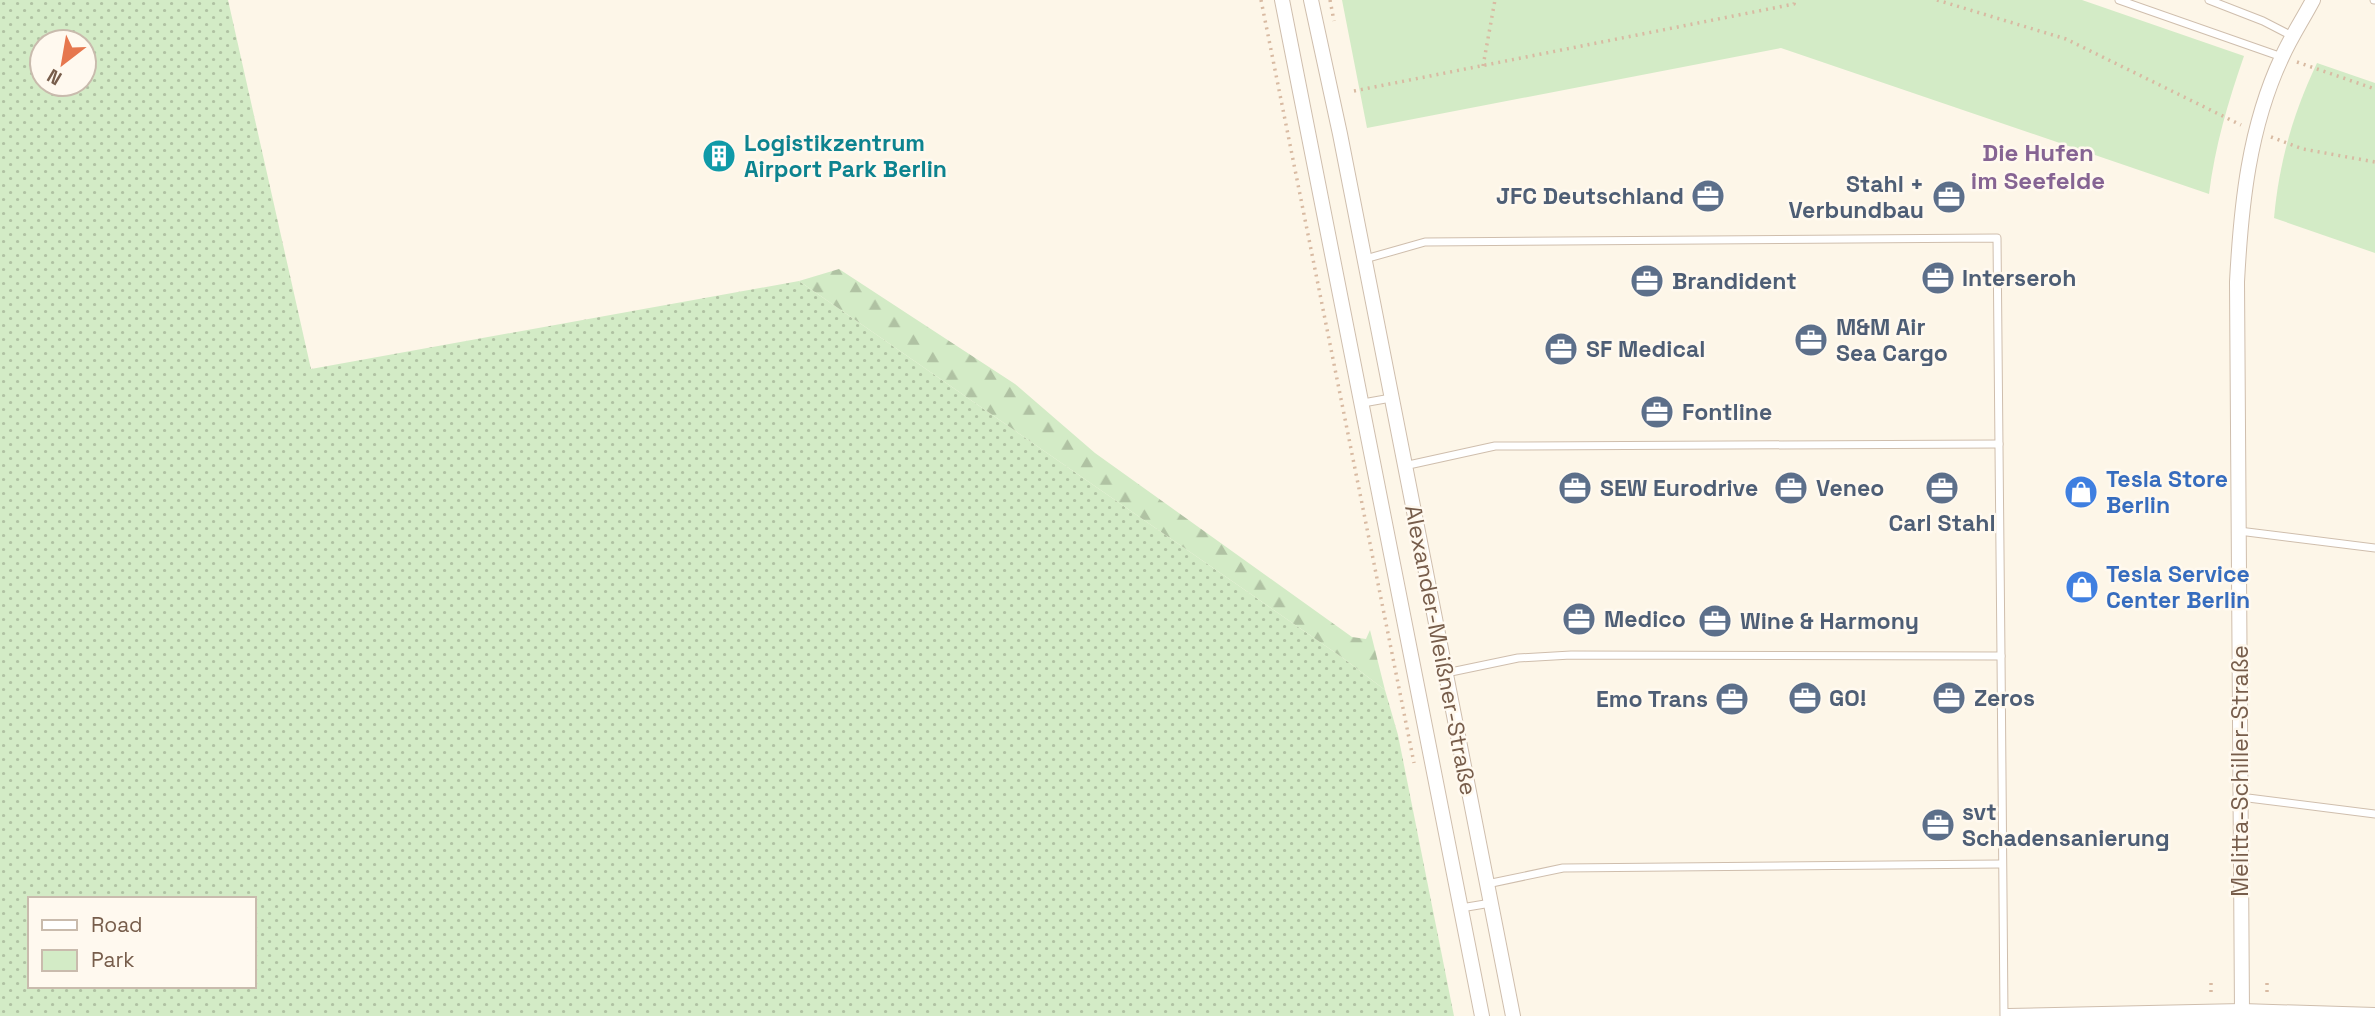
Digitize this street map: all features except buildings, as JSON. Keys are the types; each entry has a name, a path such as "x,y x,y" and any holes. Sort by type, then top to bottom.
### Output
{"street":[{"name":"Alexander-Meißner-Straße","path":"1282,0 1482,1016"},
{"name":"Alexander-Meißner-Straße","path":"1311,0 1513,1016"},
{"name":"Melitta-Schiller-Straße","path":"2242,1011 2236,282 2241,209 2256,132 2268,93 2282,57 2313,0"},
{"path":"2006,1016 2242,1011 2375,1015"}],"lane":[{"path":"2119,0 2282,57"},
{"path":"2208,0 2263,21 2293,36"},
{"path":"1364,259 1425,242 1997,238 2001,864 2006,1016"},
{"path":"1363,403 1391,398"},
{"path":"1404,466 1495,446 1999,444"},
{"path":"2239,531 2375,548"},
{"path":"1445,673 1518,658 1571,655 2001,656"},
{"path":"2240,797 2375,814"},
{"path":"1487,884 1563,867 2001,864"},
{"path":"1461,908 1491,903"}],"path":[{"path":"1261,0 1416,774"},
{"path":"1483,66 1495,0"},
{"path":"1354,91 1794,4 1795,0"},
{"path":"1937,0 2066,39 2256,132 2303,149 2375,162"},
{"path":"2282,57 2375,89"}],"green space":[{"path":"0,0 228,0 311,369 799,281 1343,658 1385,690 1398,735 1454,1016 0,1016"},
{"path":"1342,0 2082,0 2244,56 2223,124 2209,194 1781,48 1367,128"},
{"path":"2317,63 2375,83 2375,253 2274,218 2288,139"},
{"path":"839,269 1015,384 1095,453 1352,637 1366,639 1370,630 1385,690 1343,658 799,281"}],"place":[{"name":"Logistikzentrum Airport Park Berlin","path":"719,156"},
{"name":"JFC Deutschland","path":"1708,196"},
{"name":"Stahl + Verbundbau","path":"1949,197"},
{"name":"Interseroh","path":"1938,278"},
{"name":"Brandident","path":"1647,281"},
{"name":"M&M Air Sea Cargo","path":"1811,340"},
{"name":"SF Medical","path":"1561,349"},
{"name":"Fontline","path":"1657,412"},
{"name":"SEW Eurodrive","path":"1575,488"},
{"name":"Veneo","path":"1791,488"},
{"name":"Carl Stahl","path":"1942,488"},
{"name":"Tesla Store Berlin","path":"2081,492"},
{"name":"Tesla Service Center Berlin","path":"2082,587"},
{"name":"Medico","path":"1579,619"},
{"name":"Wine & Harmony","path":"1715,621"},
{"name":"GO!","path":"1805,698"},
{"name":"Zeros","path":"1949,698"},
{"name":"Emo Trans","path":"1732,699"},
{"name":"svt Schadensanierung","path":"1938,825"}],"district":[{"name":"Die Hufen im Seefelde","path":"2038,166"}]}
